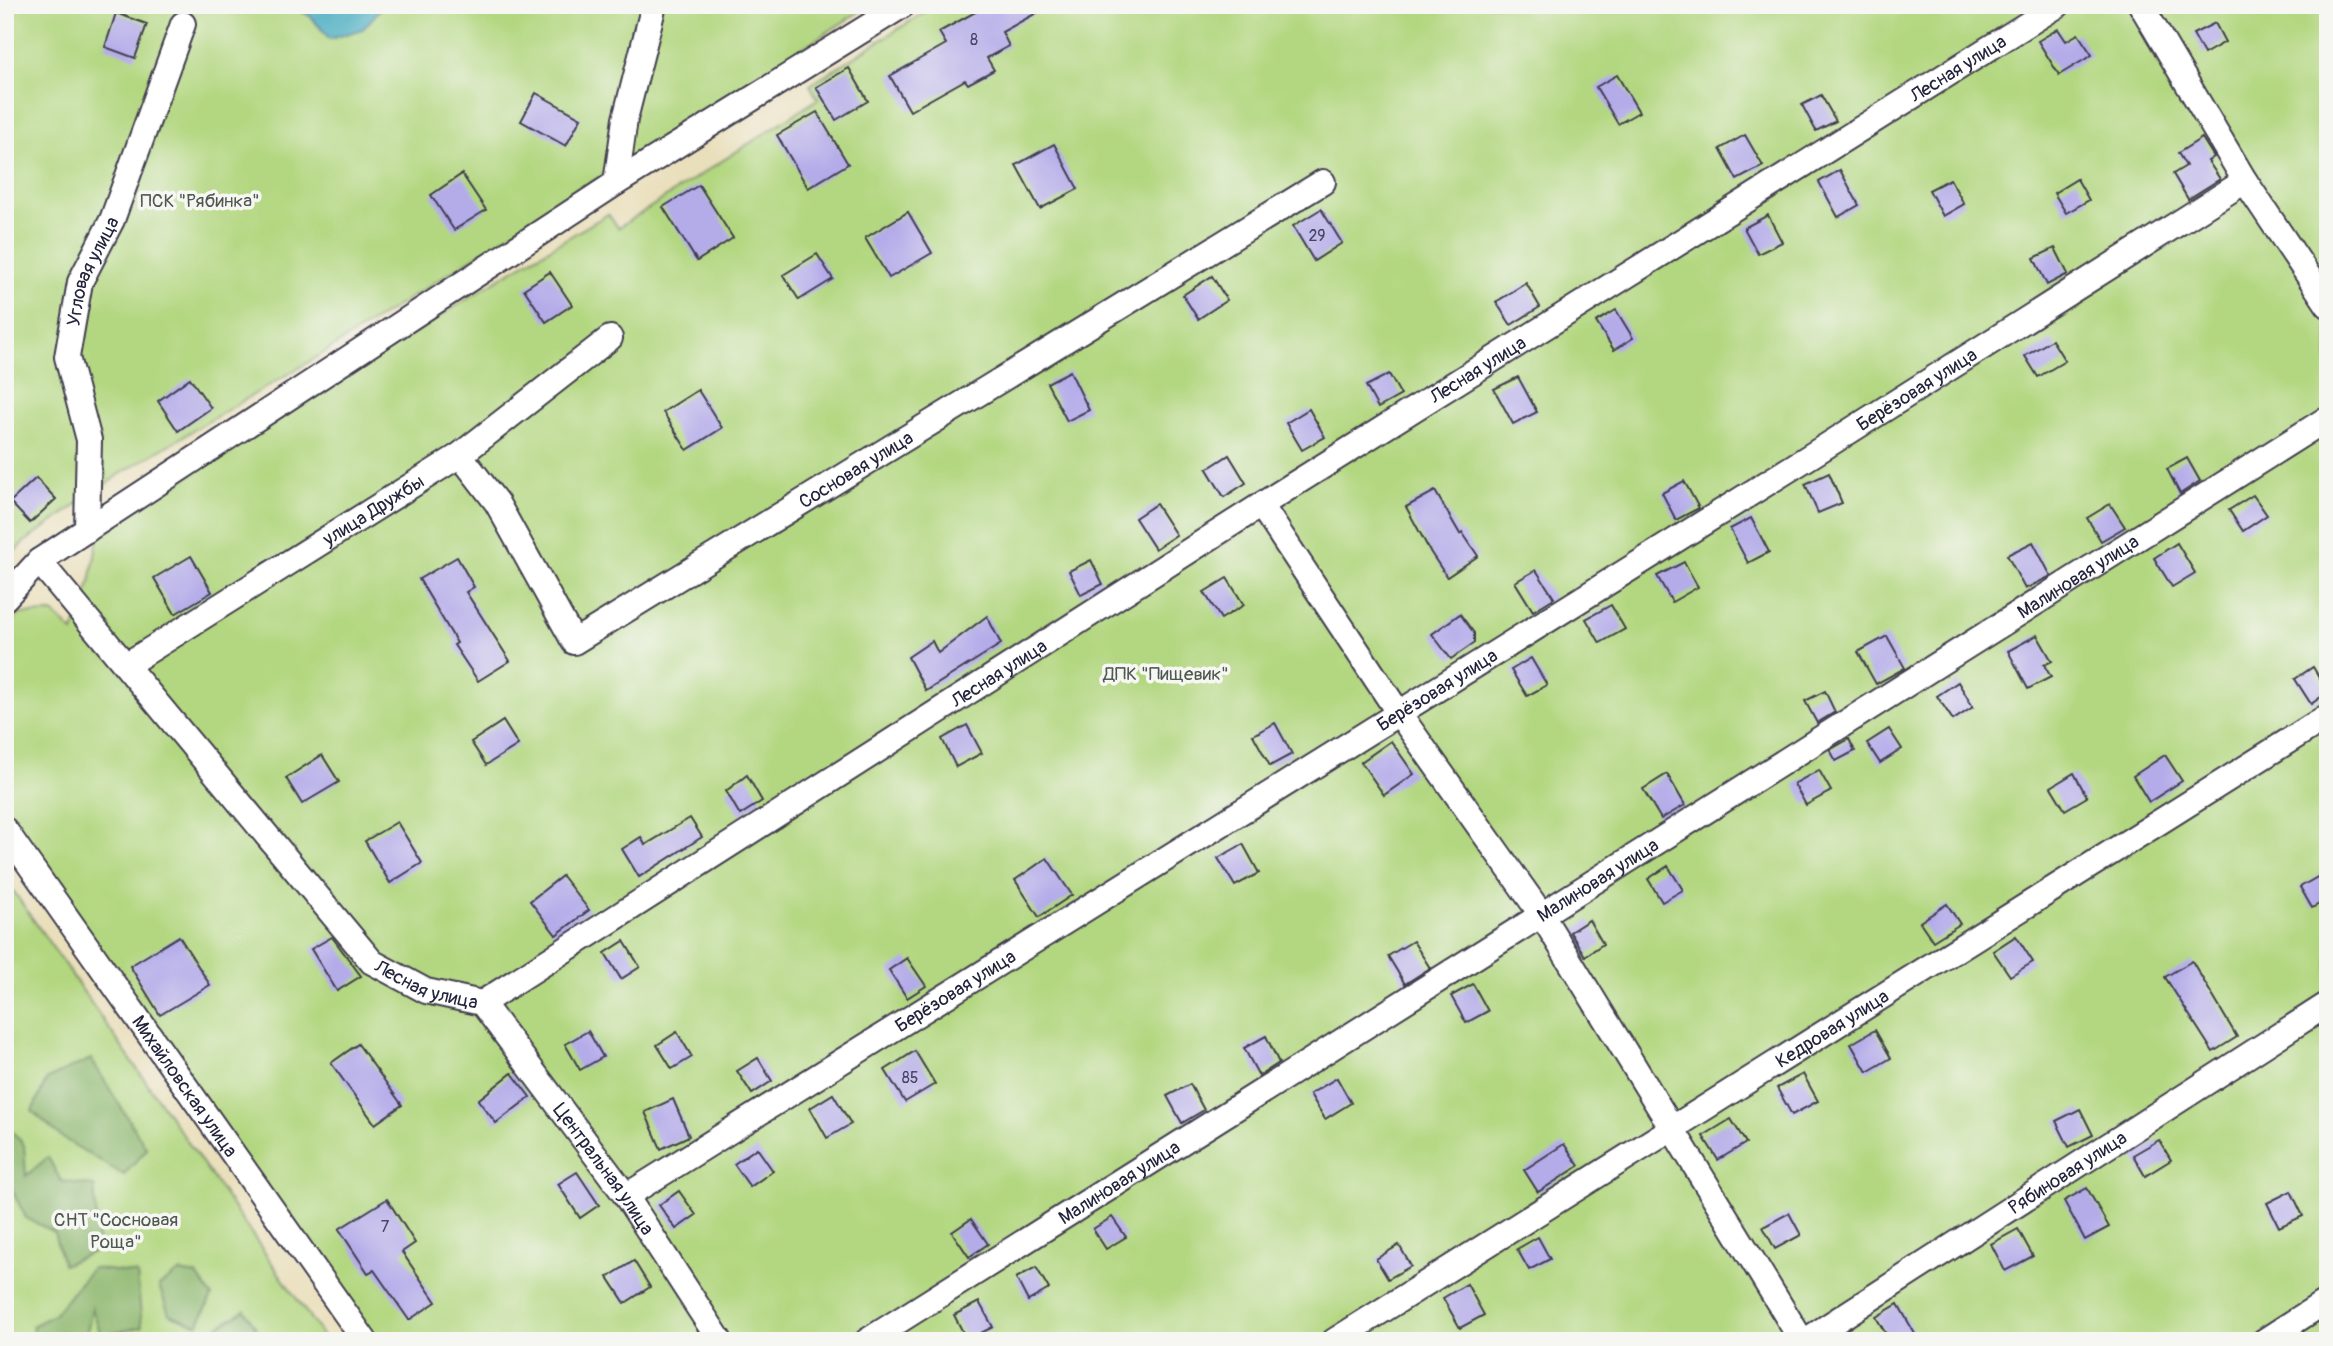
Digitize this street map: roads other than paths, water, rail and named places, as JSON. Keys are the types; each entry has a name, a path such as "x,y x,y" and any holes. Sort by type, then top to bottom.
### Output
{"street":[{"path":"616,183 625,119 654,5"},
{"path":"5,598 39,561 616,183 903,5"},
{"name":"Лесная улица","path":"39,561 372,962 426,991 482,1003 1261,505 2058,5"},
{"path":"2141,5 2245,181 2328,305"},
{"name":"Угловая улица","path":"87,530 89,440 67,358 80,282 112,220 183,24"},
{"name":"Берёзовая улица","path":"626,1196 1832,443 2245,181"},
{"name":"Сосновая улица","path":"460,455 497,503 574,642 1323,182"},
{"name":"улица Дружбы","path":"125,665 460,455 610,338"},
{"name":"Малиновая улица","path":"867,1341 2328,418"},
{"path":"1261,505 1398,712 1541,914 1670,1128 1804,1341"},
{"name":"Кедровая улица","path":"1334,1341 2328,716"},
{"name":"Михайловская улица","path":"5,830 365,1341"},
{"name":"Центральная улица","path":"482,1003 626,1196 720,1341"},
{"name":"Рябиновая улица","path":"1804,1341 2328,1004"},
{"path":"2264,1341 2328,1300"}],"water":[{"path":"291,5 384,5 363,29 330,39 311,17"}],"park label":[{"name":"ПСК \"Рябинка\"","path":"200,200"},
{"name":"ДПК \"Пищевик\"","path":"1166,673"},
{"name":"СНТ \"Сосновая Роща\"","path":"116,1230"}]}
